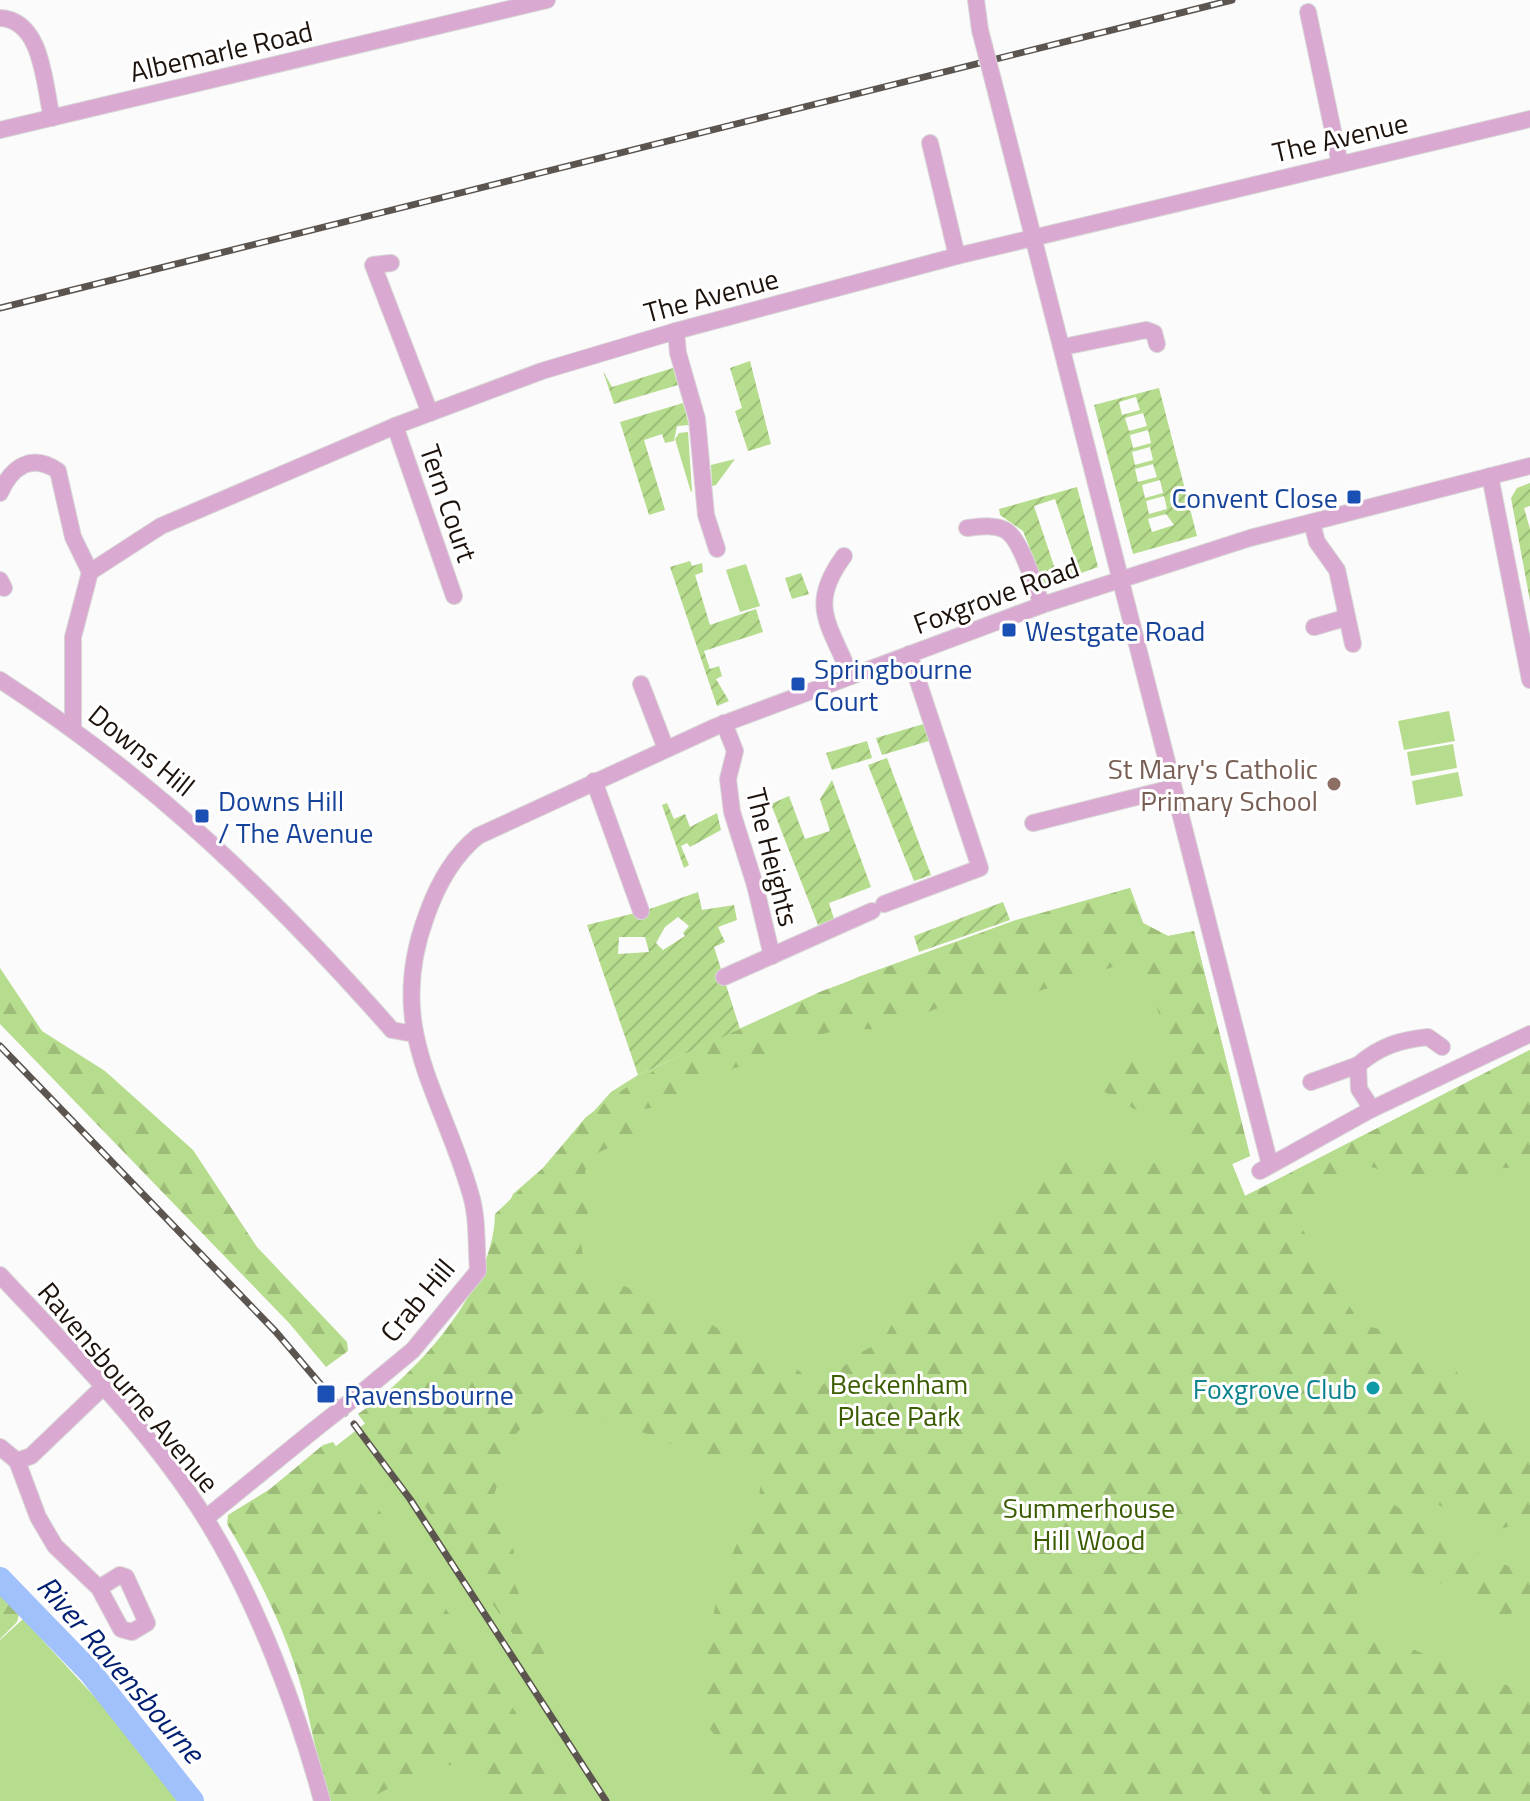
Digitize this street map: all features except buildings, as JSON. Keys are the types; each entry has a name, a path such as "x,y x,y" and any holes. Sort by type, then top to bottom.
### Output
{"street":[{"name":"Albemarle Road","path":"0,130 519,3 547,0"},
{"path":"976,0 980,30 1121,578 1265,1168 1372,1109 1530,1034"},
{"path":"1308,12 1340,164"},
{"path":"0,18 12,19 29,32 52,118"},
{"name":"The Avenue","path":"90,572 161,526 395,426 542,371 676,331 957,256 1530,119"},
{"path":"930,143 957,256"},
{"path":"391,263 373,265 430,413"},
{"path":"1063,347 1146,330 1154,333 1157,344"},
{"path":"676,331 678,353 697,419 706,515 717,549"},
{"name":"Tern Court","path":"395,426 454,596"},
{"path":"0,493 6,479 25,462 40,461 58,471 73,537 90,572 73,637 73,727"},
{"name":"Foxgrove Road","path":"414,1034 409,993 420,933 443,878 459,851 500,823 724,723 1042,605 1121,578 1312,523 1530,466"},
{"path":"1490,476 1530,680"},
{"path":"1312,523 1317,542 1337,570 1353,644"},
{"path":"967,528 991,526 1005,530 1015,539 1042,605"},
{"path":"844,556 830,576 823,602 850,675"},
{"path":"1314,627 1345,618"},
{"name":"The Heights","path":"724,977 878,908 980,868 909,654"},
{"name":"Downs Hill","path":"0,680 73,727 239,865 392,1030 414,1034"},
{"path":"641,684 666,749"},
{"name":"The Heights","path":"724,723 735,751 728,779 732,812 755,885 772,956"},
{"path":"594,781 641,911"},
{"path":"1033,823 1172,788"},
{"name":"Crab Hill","path":"206,1518 413,1350 478,1271 471,1193 431,1091 414,1034"},
{"path":"1311,1082 1358,1065 1375,1051 1401,1040 1428,1037 1442,1047"},
{"path":"1358,1065 1359,1089 1372,1109"},
{"name":"Ravensbourne Avenue","path":"0,1275 160,1455 206,1518 279,1669 322,1801"},
{"path":"17,1461 31,1456 102,1388"},
{"path":"0,1447 17,1461 38,1517 55,1546 99,1588"}],"green space":[{"path":"750,361 771,444 748,451 735,411 742,408 730,368"},
{"path":"673,368 678,385 614,404 603,371 612,387"},
{"path":"1159,388 1197,536 1133,554 1094,405","holes":["1136,397 1140,410 1122,415 1119,402","1143,413 1147,426 1129,431 1125,418","1148,430 1151,443 1133,448 1130,435","1150,447 1153,460 1135,465 1132,452","1153,464 1157,477 1138,482 1135,469","1160,480 1163,493 1145,498 1142,485","1164,496 1167,509 1149,514 1146,501","1166,514 1174,525 1152,532 1148,519"]},
{"path":"683,403 689,425 677,426 674,441 665,443 662,434 644,440 665,510 649,515 620,422"},
{"path":"688,432 691,492 675,439 679,433"},
{"path":"735,459 716,485 712,486 711,465"},
{"path":"1530,483 1530,506 1524,508 1530,529 1530,601 1511,498 1517,488"},
{"path":"1077,487 1098,567 1045,586 1023,531 1000,515 999,509","holes":["1055,499 1076,562 1055,569 1034,506"]},
{"path":"690,561 692,566 702,563 703,572 695,575 710,625 756,609 763,632 704,651 710,669 719,666 722,676 716,679 729,701 717,706 670,567"},
{"path":"746,564 760,606 740,612 726,570"},
{"path":"801,573 809,594 792,599 785,578"},
{"path":"1449,711 1455,741 1404,750 1398,721"},
{"path":"927,723 932,740 882,755 876,738"},
{"path":"867,741 872,758 832,770 826,753"},
{"path":"1453,744 1457,768 1411,776 1407,752"},
{"path":"887,758 931,875 914,881 868,765"},
{"path":"1458,772 1463,796 1416,805 1412,781"},
{"path":"832,780 871,887 829,903 834,919 818,925 771,804 789,796 805,839 830,831 820,799"},
{"path":"667,803 674,819 685,814 690,827 717,813 721,830 690,847 687,843 681,846 689,865 684,868 662,805"},
{"name":"Beckenham Place Park","path":"1130,888 1143,923 1168,936 1194,931 1250,1156 1232,1164 1245,1196 1530,1050 1530,1801 338,1801 331,1450 404,1393 455,1343 513,1194 543,1168 611,1092 638,1075 858,977 1016,920"},
{"name":"Summerhouse Hill Wood","path":"1130,888 1143,923 1168,936 1194,931 1250,1156 1232,1164 1245,1196 1530,1050 1530,1172 1512,1168 1418,1177 1368,1166 1313,1196 1295,1198 1273,1188 1289,1201 1309,1242 1357,1318 1371,1327 1403,1335 1452,1365 1480,1407 1530,1452 1530,1519 1495,1531 1421,1497 1395,1496 1393,1504 1458,1545 1522,1572 1530,1579 1530,1594 1504,1621 1491,1624 1470,1599 1424,1575 1390,1570 1362,1580 1356,1602 1357,1610 1367,1623 1385,1635 1530,1695 1530,1801 1266,1801 1261,1791 1248,1787 1237,1791 1230,1801 764,1801 707,1725 702,1686 719,1583 759,1496 761,1483 740,1456 722,1466 648,1434 549,1409 529,1421 514,1436 492,1474 497,1486 490,1507 514,1551 511,1575 546,1658 556,1686 554,1695 457,1551 358,1414 404,1376 448,1327 481,1271 491,1242 495,1214 543,1168 586,1117 627,1087 640,1114 637,1136 599,1152 585,1171 588,1218 580,1237 586,1275 627,1287 662,1313 709,1323 771,1362 792,1365 819,1388 859,1353 882,1342 899,1312 906,1285 939,1273 960,1260 976,1242 1006,1195 1026,1176 1054,1162 1068,1160 1164,1163 1186,1154 1178,1117 1143,1114 1103,1091 1124,1055 1174,1061 1144,967 1134,960 1021,997 956,1001 882,1030 846,1028 785,1044 775,1061 734,1068 718,1078 684,1079 675,1105 642,1109 632,1085 669,1061 822,991 1011,922"},
{"path":"698,892 702,910 734,905 737,920 718,927 725,942 714,947 740,1029 638,1075 587,925 647,910","holes":["678,917 689,926 683,933 685,936 663,950 656,943 665,927","619,937 645,937 649,952 618,954"]},
{"path":"1003,902 1010,920 919,952 914,936"},
{"path":"0,968 42,1031 105,1071 193,1150 257,1247 347,1342 348,1351 326,1367 289,1323 0,1024"},
{"path":"333,1442 525,1726 571,1801 504,1801 467,1759 401,1782 364,1801 330,1801 289,1648 261,1585 227,1524 228,1515 270,1489 323,1445"},
{"path":"0,1586 21,1607 17,1622 0,1639"},
{"path":"23,1619 116,1720 165,1766 160,1770 200,1801 0,1801 0,1640"}],"waterway":[{"name":"River Ravensbourne","path":"0,1579 91,1673 192,1801"}],"railway":[{"path":"0,308 1232,0"},
{"path":"0,1046 276,1332 345,1413"},
{"path":"354,1424 410,1499 606,1801"}],"place":[{"name":"Convent Close","path":"1354,497"},
{"name":"Westgate Road","path":"1009,630"},
{"name":"Springbourne Court","path":"798,684"},
{"name":"St Mary's Catholic Primary School","path":"1334,784"},
{"name":"Downs Hill / The Avenue","path":"202,816"},
{"name":"Foxgrove Club","path":"1373,1388"},
{"name":"Ravensbourne","path":"326,1394"}]}
